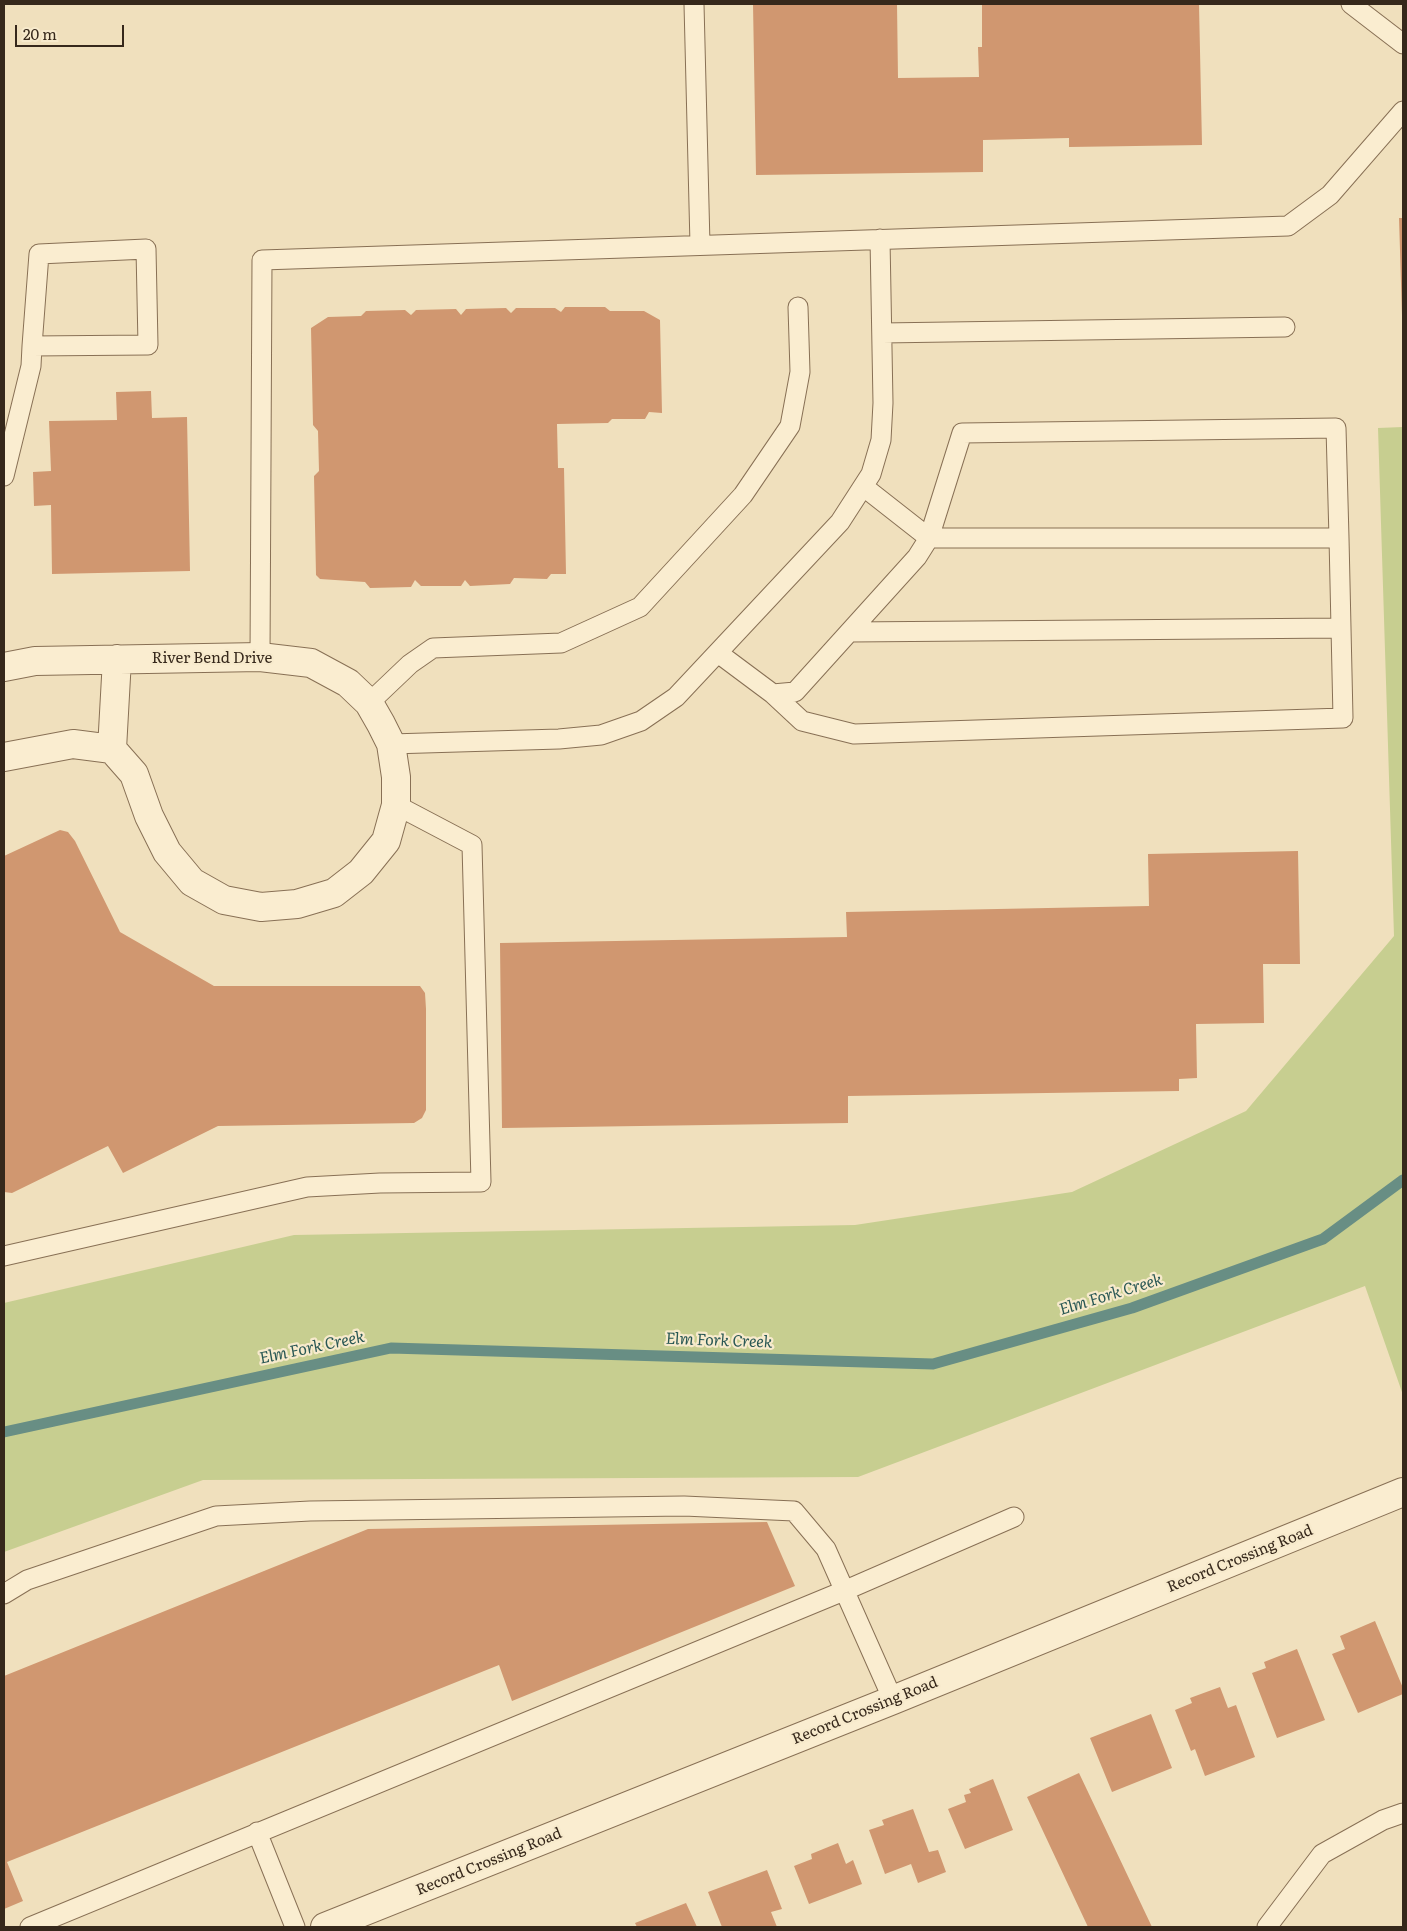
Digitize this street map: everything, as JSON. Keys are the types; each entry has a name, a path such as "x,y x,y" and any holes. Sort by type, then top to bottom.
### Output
{"street":[{"name":"River Bend Drive","path":"4,667 35,661 260,656 311,663 348,683 368,703 391,744 396,777 396,805 386,841 361,872 334,893 297,904 261,907 233,902 224,900 192,882 167,852 149,816 134,774 112,749"},
{"path":"4,758 19,753 73,744 112,749 117,659"},
{"name":"Record Crossing Road","path":"325,1927 894,1700 1403,1492"}],"lane":[{"path":"694,4 700,245"},
{"path":"1351,4 1403,44"},
{"path":"260,656 262,260 1288,226 1330,195 1403,111"},
{"path":"391,744 559,739 601,735 641,721 676,697 840,522 871,474 881,440 883,403 880,239"},
{"path":"4,476 31,366 32,346 38,254 146,249 148,345 32,346"},
{"path":"368,703 410,664 434,648 561,643 640,607 743,495 790,426 800,372 798,307"},
{"path":"882,333 1284,327"},
{"path":"718,653 773,694 802,721 854,734 1343,718 1336,428 962,433 930,538 918,557 795,692 773,694"},
{"path":"864,486 930,538 1339,538"},
{"path":"850,632 1341,628"},
{"path":"4,1256 307,1187 380,1183 481,1182 472,845 396,805"},
{"path":"4,1594 26,1580 216,1516 310,1511 684,1506 794,1511 826,1549 894,1700"},
{"path":"30,1927 846,1590 1014,1517"},
{"path":"1267,1927 1322,1854 1383,1820 1403,1813"},
{"path":"257,1832 295,1927"}],"green space":[{"path":"1403,427 1403,1395 1365,1286 858,1477 203,1480 4,1552 4,1303 294,1235 855,1225 1072,1192 1246,1111 1394,936 1378,428"}],"building":[{"path":"753,4 897,4 898,78 979,77 978,47 982,47 982,4 1199,4 1202,145 1069,147 1069,138 983,140 983,172 756,175"},
{"path":"1399,218 1403,218 1403,316 1402,316"},
{"path":"565,307 605,307 610,311 644,311 660,320 662,413 649,412 645,419 612,419 608,423 557,424 558,468 564,468 566,574 551,574 547,579 514,578 510,584 470,586 465,580 461,586 421,586 415,580 411,587 370,588 365,582 320,579 316,575 314,476 319,471 318,431 313,425 311,328 328,317 361,316 366,311 405,310 411,315 416,310 456,309 461,315 466,309 506,308 511,313 516,308 555,308 561,312"},
{"path":"151,391 152,418 187,417 190,571 52,574 51,505 34,506 33,472 51,471 49,421 117,420 116,392"},
{"path":"60,830 68,832 75,841 120,932 214,986 420,986 425,993 426,1009 426,1110 422,1118 414,1123 218,1126 123,1173 108,1146 12,1193 4,1192 4,856"},
{"path":"1298,851 1300,964 1263,964 1264,1023 1196,1024 1197,1078 1179,1079 1179,1091 848,1096 848,1123 502,1128 500,943 847,937 846,912 1149,906 1148,854"},
{"path":"767,1522 795,1586 512,1701 499,1665 7,1862 23,1901 4,1909 4,1676 368,1529"},
{"path":"1375,1621 1403,1688 1403,1694 1358,1713 1332,1654 1345,1649 1340,1636"},
{"path":"1297,1649 1325,1720 1277,1738 1252,1673 1266,1668 1264,1662"},
{"path":"1220,1687 1228,1708 1236,1705 1255,1757 1205,1776 1195,1749 1191,1751 1175,1710 1192,1703 1190,1698"},
{"path":"1151,1714 1172,1768 1112,1792 1090,1738"},
{"path":"1079,1773 1152,1927 1088,1927 1027,1797"},
{"path":"993,1779 1013,1830 965,1849 948,1809 966,1802 964,1795 971,1793 969,1789"},
{"path":"913,1809 929,1852 938,1850 946,1872 918,1883 911,1864 885,1874 869,1830 884,1825 882,1820"},
{"path":"838,1843 846,1864 853,1860 862,1884 809,1904 794,1866 812,1859 811,1854"},
{"path":"767,1870 782,1909 771,1912 777,1927 722,1927 708,1892"},
{"path":"686,1903 697,1927 637,1927 635,1923"}],"waterway":[{"name":"Elm Fork Creek","path":"4,1432 391,1348 933,1364 1132,1308 1323,1239 1403,1180"}]}
